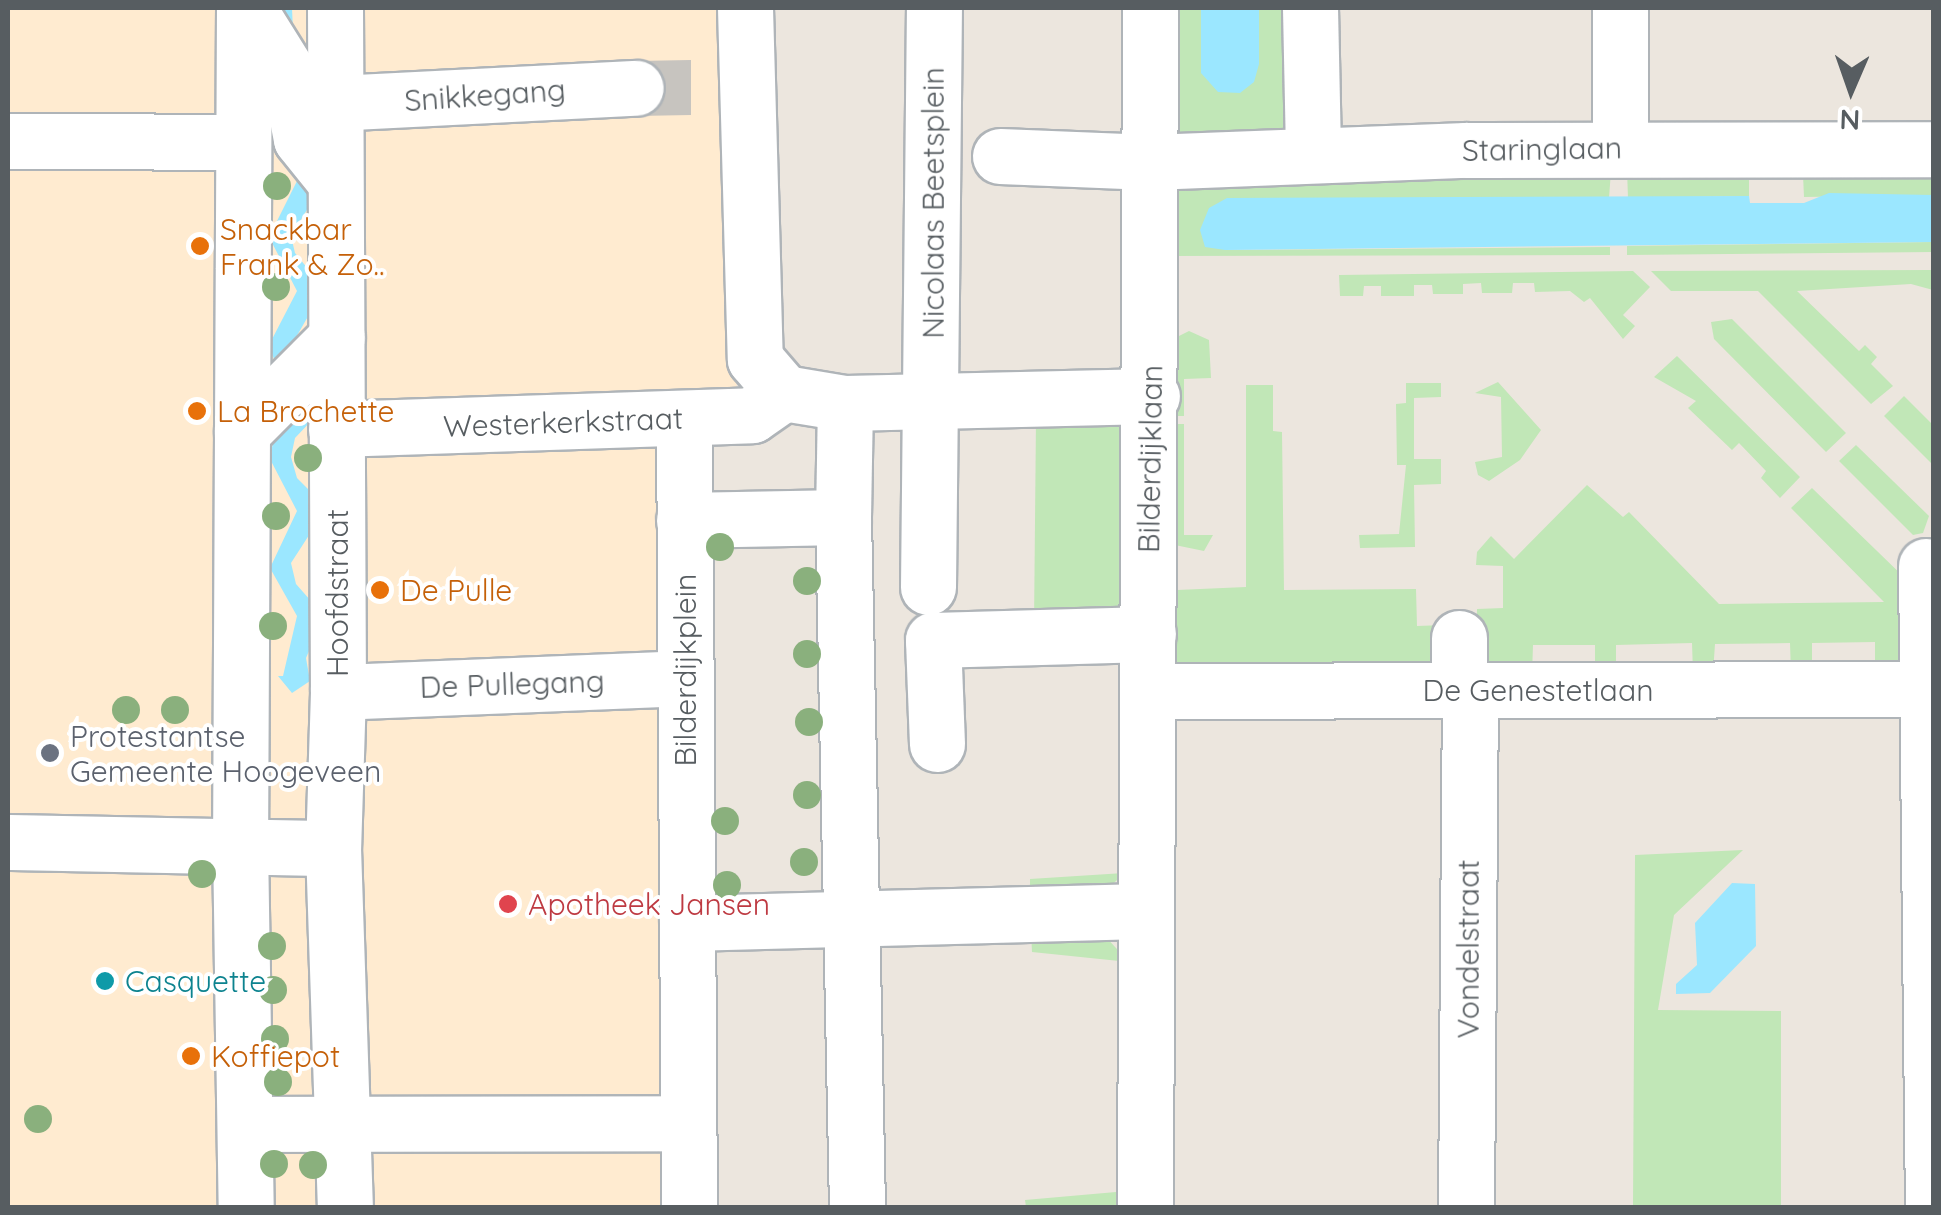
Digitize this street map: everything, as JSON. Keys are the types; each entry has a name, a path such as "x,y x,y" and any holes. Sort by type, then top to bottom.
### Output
{"street":[{"path":"246,8 318,121"},
{"path":"246,8 242,142 254,416 240,844 246,1208"},
{"name":"Hoofdstraat","path":"334,8 318,121 336,183 331,342 336,429 338,692 333,848 345,1208"},
{"path":"745,8 769,376 845,403 932,398 1152,396"},
{"name":"Nicolaas Beetsplein","path":"932,398 934,8"},
{"name":"Bilderdijklaan","path":"1145,1208 1144,912 1152,396 1150,8"},
{"path":"1310,8 1313,153"},
{"path":"1620,8 1620,148"},
{"name":"Snikkegang","path":"318,121 636,88"},
{"path":"8,141 242,142"},
{"name":"Staringlaan","path":"1000,156 1150,162 1313,153 1620,148 1934,149"},
{"path":"254,416 331,342"},
{"name":"Westerkerkstraat","path":"336,429 752,415 769,376"},
{"path":"928,587 932,398"},
{"path":"845,403 843,517 857,1208"},
{"name":"Bilderdijkplein","path":"684,418 689,1208"},
{"path":"684,520 843,517"},
{"path":"1926,566 1933,1208"},
{"path":"937,744 933,640 1148,634"},
{"name":"De Genestetlaan","path":"1147,691 1463,673 1929,689"},
{"name":"Vondelstraat","path":"1463,673 1466,1208"},
{"name":"De Pullegang","path":"338,692 685,678"},
{"path":"32,841 333,848"},
{"path":"687,923 1144,912"},
{"path":"245,1124 688,1123"}],"shaded area":[{"path":"8,8 728,8 737,406 667,412 684,1207 8,1207"}],"green space":[{"path":"1166,8 1201,8 1202,73 1259,64 1259,8 1298,8 1301,105 1284,135 1184,137 1175,129"},
{"path":"1627,170 1749,170 1749,196 1628,198"},
{"path":"1611,171 1609,198 1227,198 1225,250 1610,247 1610,255 1166,256 1168,203 1178,187"},
{"path":"1933,173 1933,195 1804,197 1803,175"},
{"path":"1933,242 1934,252 1627,255 1627,246"},
{"path":"1933,270 1933,290 1911,284 1797,291 1859,351 1865,345 1877,357 1871,364 1893,386 1871,404 1758,291 1671,291 1651,271"},
{"path":"1633,271 1650,287 1623,315 1635,326 1623,339 1590,298 1584,302 1570,291 1535,292 1534,283 1513,283 1512,293 1482,293 1481,283 1463,284 1463,294 1433,294 1432,285 1414,285 1414,296 1381,296 1381,286 1364,286 1363,296 1340,296 1339,275"},
{"path":"1732,319 1846,433 1826,452 1714,339 1711,322"},
{"path":"1189,331 1209,340 1211,378 1184,379 1184,416 1166,416 1173,339"},
{"path":"1677,356 1800,477 1780,498 1761,478 1766,471 1739,443 1732,450 1688,408 1696,401 1654,377"},
{"path":"1498,382 1541,430 1520,460 1489,481 1478,475 1475,462 1502,457 1501,397 1475,393"},
{"path":"1406,383 1441,383 1441,397 1414,398 1414,459 1441,459 1441,484 1414,485 1415,547 1360,548 1359,535 1399,534 1406,465 1397,465 1396,404 1406,403"},
{"path":"1246,385 1273,385 1273,431 1282,432 1284,590 1416,589 1417,626 1444,625 1431,677 1180,670 1168,652 1168,600 1177,590 1246,587"},
{"path":"1904,396 1933,425 1933,465 1884,416"},
{"path":"1115,418 1126,427 1127,626 1034,625 1036,419"},
{"path":"1167,424 1184,424 1184,535 1213,535 1204,551 1170,544"},
{"path":"1856,445 1929,516 1923,533 1913,535 1839,461"},
{"path":"1587,485 1623,517 1629,512 1719,604 1884,602 1791,508 1812,488 1909,582 1905,663 1875,672 1875,642 1812,643 1812,672 1791,673 1790,643 1715,644 1713,673 1693,673 1692,643 1616,645 1616,674 1595,674 1595,645 1533,645 1532,675 1492,675 1476,652 1477,609 1503,608 1503,566 1476,565 1477,552 1491,536 1514,559"},
{"path":"1743,850 1674,915 1658,1010 1781,1011 1781,1207 1633,1207 1635,855"},
{"path":"1124,873 1109,888 1030,893 1030,879"},
{"path":"1031,931 1103,934 1129,962 1032,952"},
{"path":"1116,1192 1120,1208 1026,1207 1025,1200"}],"water":[{"path":"270,8 292,8 293,31 313,56 313,200 291,236 295,253 313,275 310,313 291,346 314,418 295,438 291,457 297,478 311,492 313,529 291,563 296,584 311,601 315,637 306,658 310,681 292,693 278,676 283,676 297,616 270,568 297,511 270,459 273,442 294,416 269,345 297,291 269,237 297,181 271,139"},
{"path":"1201,8 1259,8 1259,64 1254,82 1240,93 1218,92 1201,73"},
{"path":"1829,193 1933,195 1933,242 1225,250 1205,247 1200,230 1209,208 1227,198 1749,196 1750,203 1804,203"},
{"path":"1732,883 1755,884 1756,946 1710,993 1676,994 1676,984 1697,965 1695,923"}],"tunnel":[{"path":"636,88 746,86"}],"place":[{"name":"Snackbar Frank & Zo..","path":"200,246"},
{"name":"La Brochette","path":"197,411"},
{"name":"De Pulle","path":"380,590"},
{"name":"Protestantse Gemeente Hoogeveen","path":"50,753"},
{"name":"Apotheek Jansen","path":"508,904"},
{"name":"Casquette","path":"105,981"},
{"name":"Koffiepot","path":"191,1056"}]}
